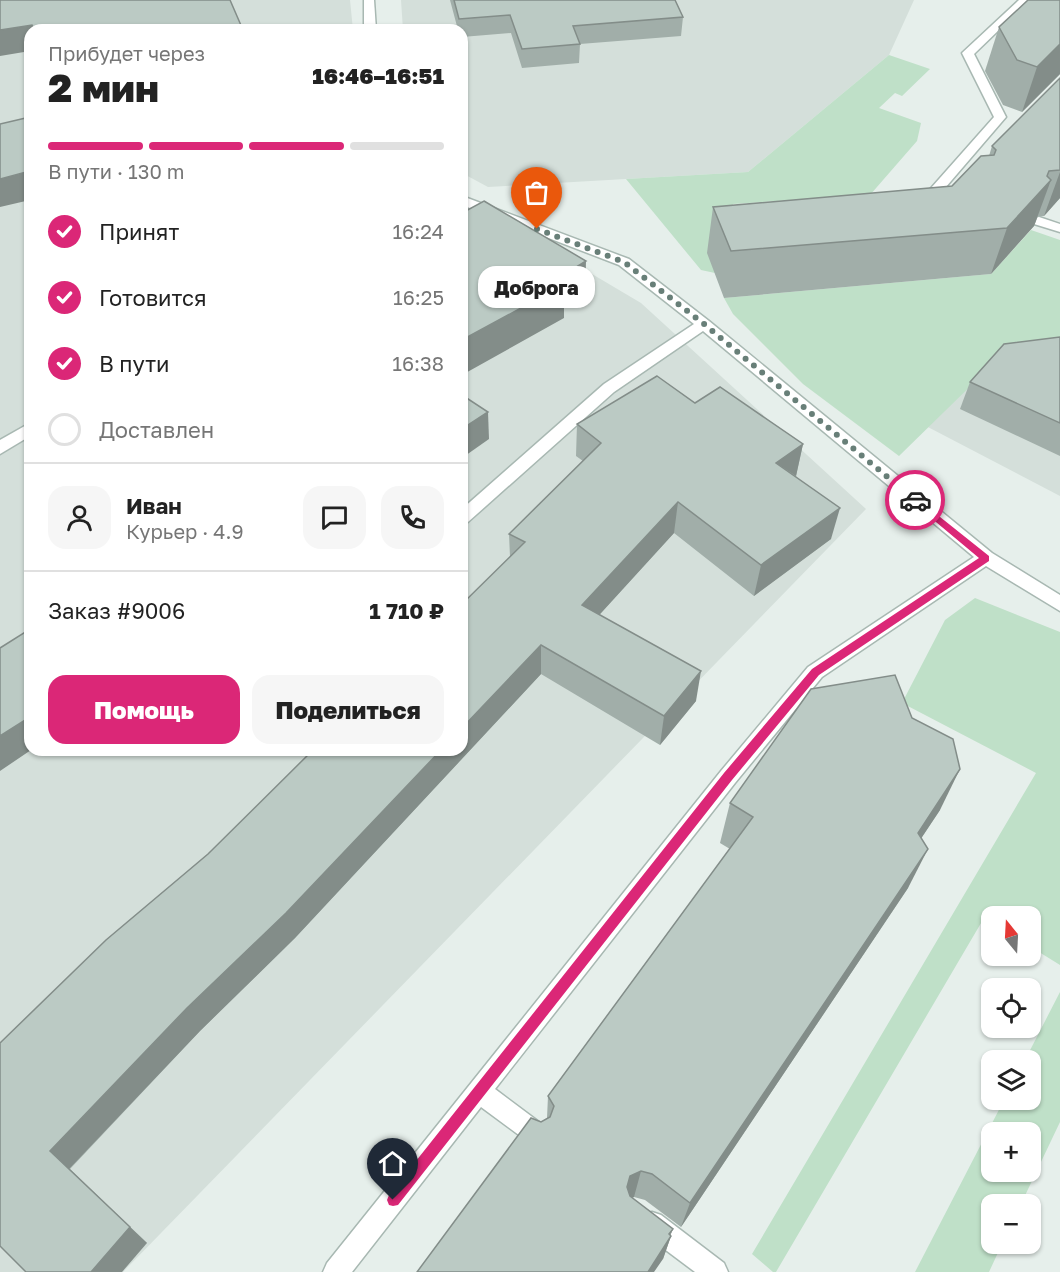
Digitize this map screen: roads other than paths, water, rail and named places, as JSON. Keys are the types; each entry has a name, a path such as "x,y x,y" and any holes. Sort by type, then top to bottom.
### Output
{"lane":[{"path":"369,0 370,24"},
{"path":"904,201 928,199 946,187 1000,117 968,53 1025,0"},
{"path":"468,202 624,262 704,324 986,558 1060,604"},
{"path":"1039,221 1060,228"},
{"path":"468,513 609,388 704,324"},
{"path":"0,448 24,432"},
{"path":"336,1272 728,777 815,672 986,558"},
{"path":"479,1092 539,1136"},
{"path":"635,1211 715,1272"}],"place":[{"name":"Доброга","path":"537,229"}]}
